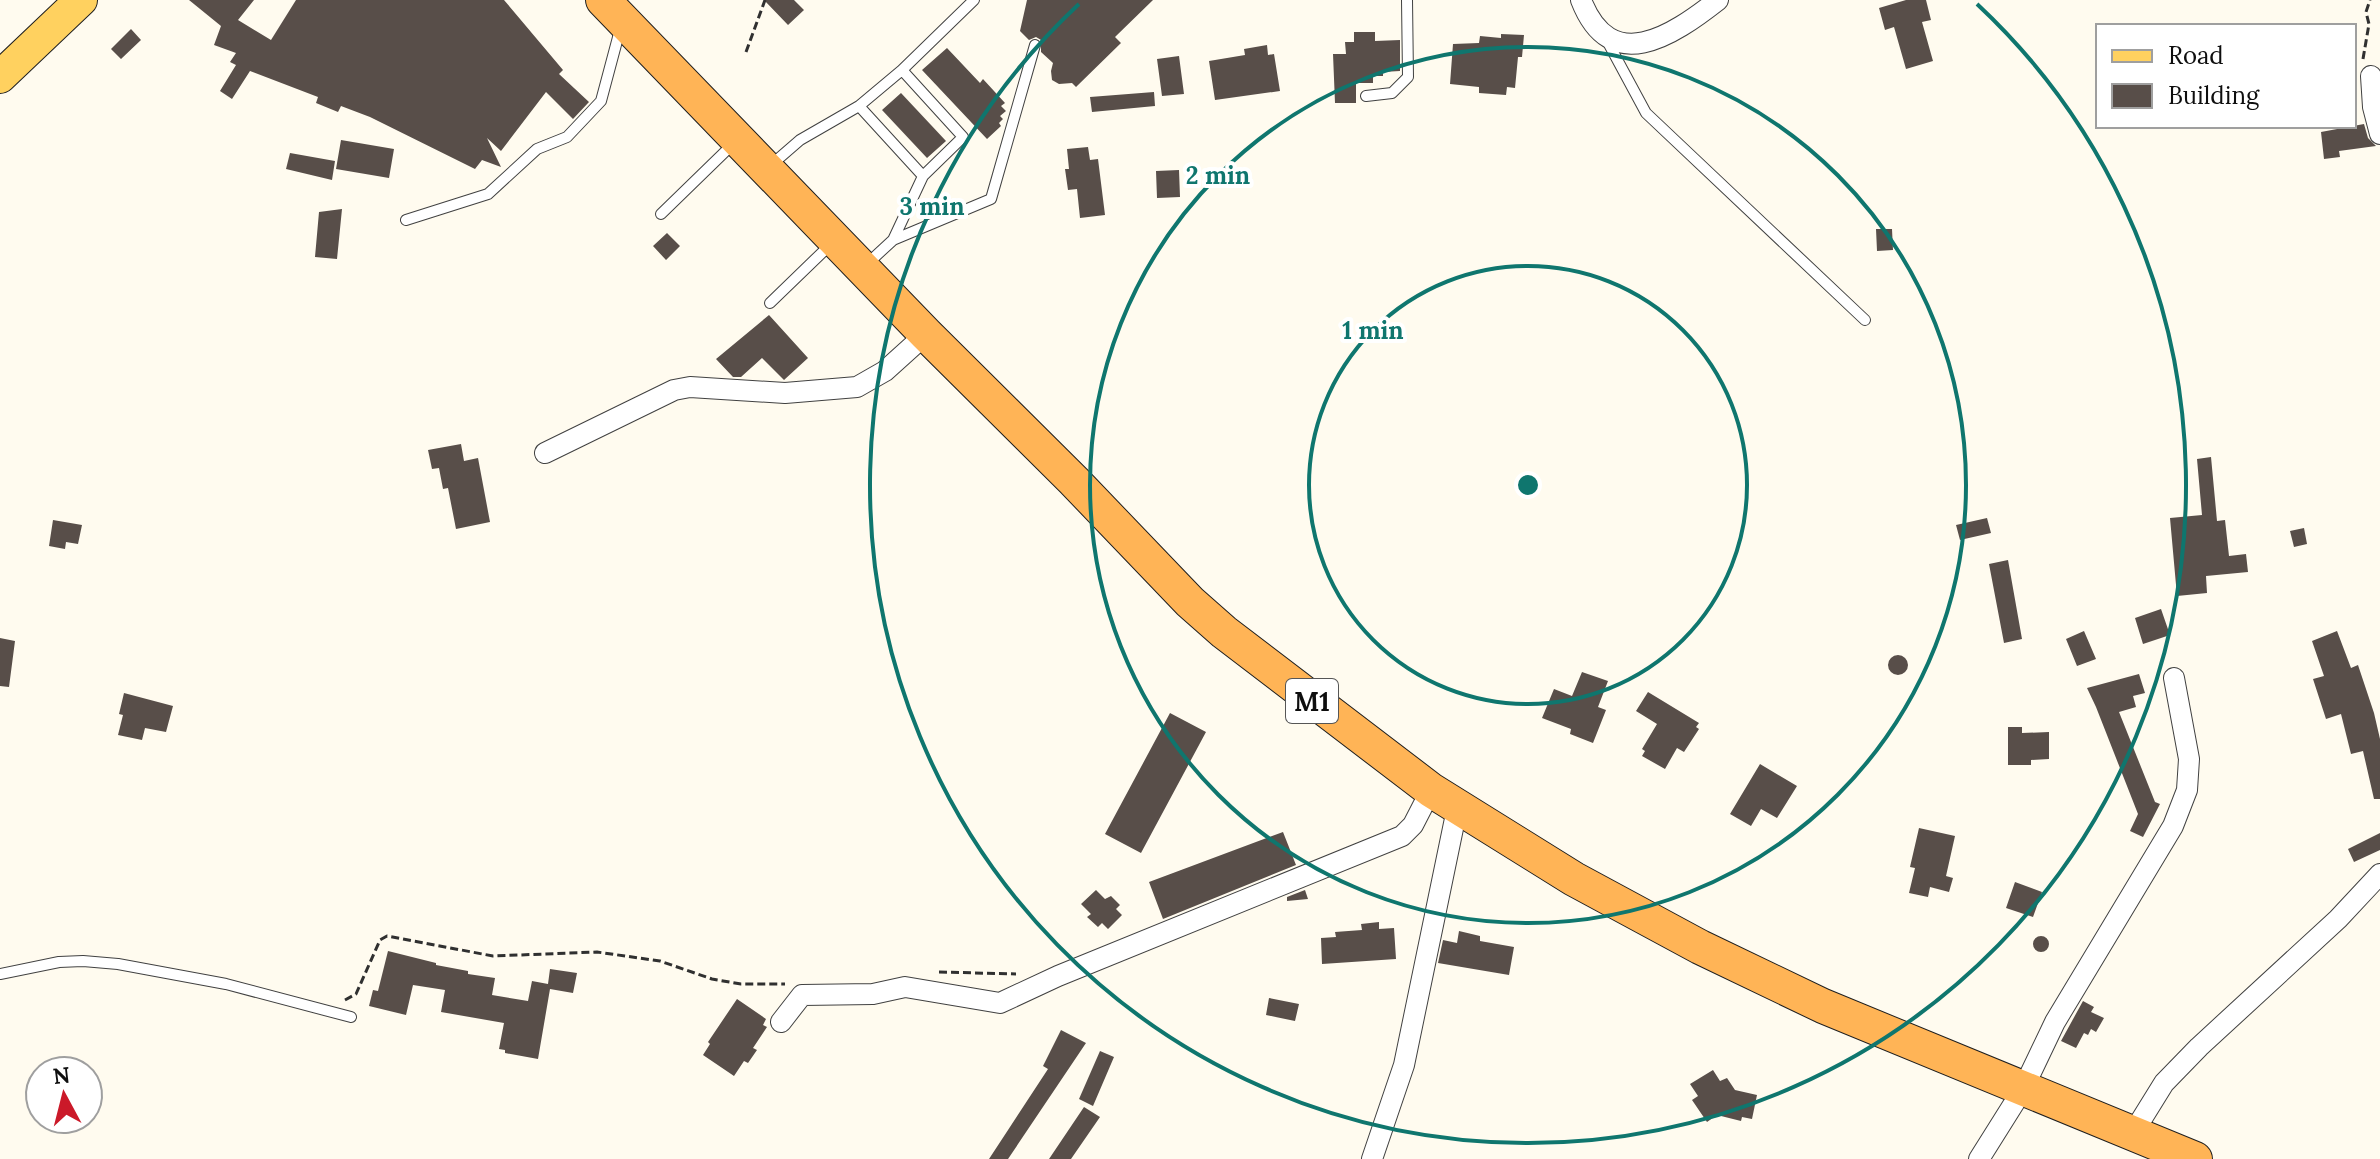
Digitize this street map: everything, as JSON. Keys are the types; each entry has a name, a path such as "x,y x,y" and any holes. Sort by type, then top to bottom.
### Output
{"highway":[{"name":"M1","path":"613,10 1190,602 1224,632 1444,799 1574,879 1700,947 1823,1006 2195,1159"}],"main road":[{"path":"0,77 81,0"}],"street":[{"path":"1581,0 1588,17 1604,35 1626,44 1653,41 1692,20 1718,0"},
{"path":"2371,76 2373,107 2380,134"},
{"path":"545,453 674,390 690,387 785,393 857,387 885,371 926,334"},
{"path":"1979,1159 2023,1089 2055,1022 2173,826 2187,790 2189,759 2174,678"},
{"path":"781,1022 802,995 873,994 905,987 1000,1003 1058,976 1394,839 1444,799"},
{"path":"1372,1159 1404,1065 1444,799"},
{"path":"2133,1133 2164,1083 2338,919 2380,874"}],"lane":[{"path":"768,168 800,140 859,106 902,70 974,0"},
{"path":"1366,96 1392,93 1408,77 1407,0"},
{"path":"406,220 488,194 537,149 567,137 601,101 613,10"},
{"path":"1604,35 1646,113 1865,320"},
{"path":"893,240 991,199 1035,45"},
{"path":"863,269 893,240 923,176 963,137 902,70"},
{"path":"859,106 923,176"},
{"path":"661,214 738,139"},
{"path":"770,303 835,239"},
{"path":"0,974 59,962 118,964 226,984 351,1017"}],"path":[{"path":"746,52 765,0"},
{"path":"2370,0 2366,12 2369,24 2363,62 2371,76"},
{"path":"319,1008 356,994 380,940 387,936 493,956 597,952 660,961 727,981 786,984"},
{"path":"938,972 1058,976"}],"building":[{"path":"189,0 254,0 238,20 271,40 296,0 504,0 563,70 559,74 589,102 573,119 546,92 501,151 487,138 501,167 482,160 475,169 370,117 341,106 338,112 316,103 318,97 250,71 232,99 220,91 236,65 230,62 236,53 214,45 221,26"},
{"path":"764,0 794,0 804,10 788,25"},
{"path":"1027,0 1153,0 1115,37 1121,43 1076,87 1072,83 1059,84 1052,80 1053,63 1041,52 1041,40 1036,37 1029,40 1020,31"},
{"path":"1906,0 1926,0 1931,20 1922,22 1933,61 1906,69 1894,27 1885,30 1879,8"},
{"path":"131,29 141,40 121,59 111,49"},
{"path":"1354,32 1375,32 1375,41 1400,40 1400,71 1373,76 1373,83 1356,83 1356,103 1335,103 1333,54 1346,54 1345,42 1354,42"},
{"path":"1501,34 1524,35 1515,88 1507,87 1506,95 1479,93 1479,87 1450,84 1453,44 1479,43 1480,36 1501,38"},
{"path":"1267,45 1268,55 1274,54 1280,91 1215,100 1209,61 1245,55 1244,49"},
{"path":"947,48 980,83 983,79 1005,103 1001,106 1006,111 1000,116 1003,119 999,123 1001,126 987,139 922,70"},
{"path":"1179,56 1184,94 1162,96 1157,59"},
{"path":"1154,92 1155,106 1092,112 1090,97"},
{"path":"901,93 946,141 927,158 882,110"},
{"path":"2364,124 2368,138 2376,146 2339,151 2340,157 2324,159 2321,132 2356,128"},
{"path":"341,140 394,149 389,178 336,169"},
{"path":"1088,147 1090,160 1098,159 1105,215 1080,218 1077,189 1068,190 1065,169 1069,169 1067,149"},
{"path":"290,153 335,161 332,180 286,169"},
{"path":"1179,170 1180,197 1157,198 1156,171"},
{"path":"342,209 337,259 315,257 319,212"},
{"path":"1876,229 1892,229 1893,250 1877,251"},
{"path":"667,233 680,246 666,260 653,246"},
{"path":"769,315 808,358 784,380 762,358 741,377 733,377 716,359"},
{"path":"461,444 464,461 478,458 490,522 456,529 448,488 443,489 439,468 432,469 428,450"},
{"path":"2211,457 2217,521 2225,520 2229,556 2246,554 2248,572 2206,576 2207,593 2177,596 2170,518 2202,515 2197,459"},
{"path":"1987,518 1991,533 1960,540 1956,525"},
{"path":"53,520 82,525 78,544 66,542 65,549 49,546"},
{"path":"2304,528 2307,544 2294,547 2290,531"},
{"path":"2008,560 2022,639 2004,643 1989,564"},
{"path":"2161,609 2170,635 2143,644 2135,618"},
{"path":"2084,631 2096,659 2077,666 2066,639"},
{"path":"2337,631 2351,668 2358,665 2374,713 2380,739 2380,799 2374,799 2363,751 2351,754 2341,714 2326,719 2313,679 2324,676 2312,641"},
{"path":"0,638 15,641 9,687 0,686"},
{"path":"1894,655 1902,655 1908,665 1902,675 1894,675 1888,669 1888,661"},
{"path":"1582,672 1608,681 1598,707 1606,710 1593,743 1570,734 1571,729 1542,718 1554,689 1572,696"},
{"path":"2139,674 2145,693 2133,696 2136,707 2119,712 2155,802 2160,804 2143,837 2130,831 2138,814 2087,688"},
{"path":"1648,692 1699,723 1696,727 1699,729 1684,752 1677,748 1665,769 1642,756 1645,751 1642,749 1657,724 1636,711"},
{"path":"124,693 173,706 166,732 145,728 142,740 118,735"},
{"path":"1170,713 1206,732 1141,853 1105,834"},
{"path":"2008,727 2022,727 2022,733 2049,732 2049,759 2031,760 2031,765 2008,765"},
{"path":"1760,764 1797,786 1777,818 1761,809 1751,826 1730,814"},
{"path":"1919,828 1955,836 1946,876 1953,878 1949,892 1930,887 1928,897 1909,893 1915,868 1910,867"},
{"path":"1283,832 1296,865 1163,919 1149,882"},
{"path":"2380,833 2380,850 2354,862 2348,849"},
{"path":"2015,882 2042,892 2033,917 2006,908"},
{"path":"1096,890 1105,899 1111,896 1120,905 1116,909 1122,915 1108,929 1102,923 1098,927 1087,917 1091,914 1081,904"},
{"path":"1305,890 1308,899 1287,901 1287,897"},
{"path":"1379,922 1379,929 1394,928 1396,959 1322,964 1321,938 1336,937 1335,932 1362,930 1361,924"},
{"path":"1459,931 1480,936 1480,941 1514,947 1509,975 1438,963 1443,940 1457,943"},
{"path":"2041,936 2049,944 2041,952 2033,944"},
{"path":"388,951 468,971 468,974 495,978 492,995 528,1001 532,981 548,984 550,969 577,973 573,993 550,989 538,1059 499,1049 504,1023 441,1012 445,990 413,985 406,1015 369,1006 373,990 378,991"},
{"path":"1269,998 1299,1004 1295,1021 1266,1015"},
{"path":"737,999 766,1019 763,1025 767,1027 753,1048 757,1050 748,1063 744,1061 734,1076 703,1055 710,1044 708,1042"},
{"path":"2083,1001 2094,1007 2091,1012 2104,1018 2096,1032 2091,1029 2088,1035 2084,1033 2076,1048 2061,1041"},
{"path":"1061,1030 1086,1043 1008,1159 989,1159 1048,1069 1043,1066"},
{"path":"1100,1051 1114,1057 1093,1106 1079,1099"},
{"path":"1713,1070 1720,1081 1727,1078 1735,1090 1757,1095 1752,1119 1742,1117 1741,1121 1717,1115 1707,1122 1692,1100 1698,1096 1690,1084"},
{"path":"1084,1107 1100,1117 1071,1159 1049,1159"}]}
